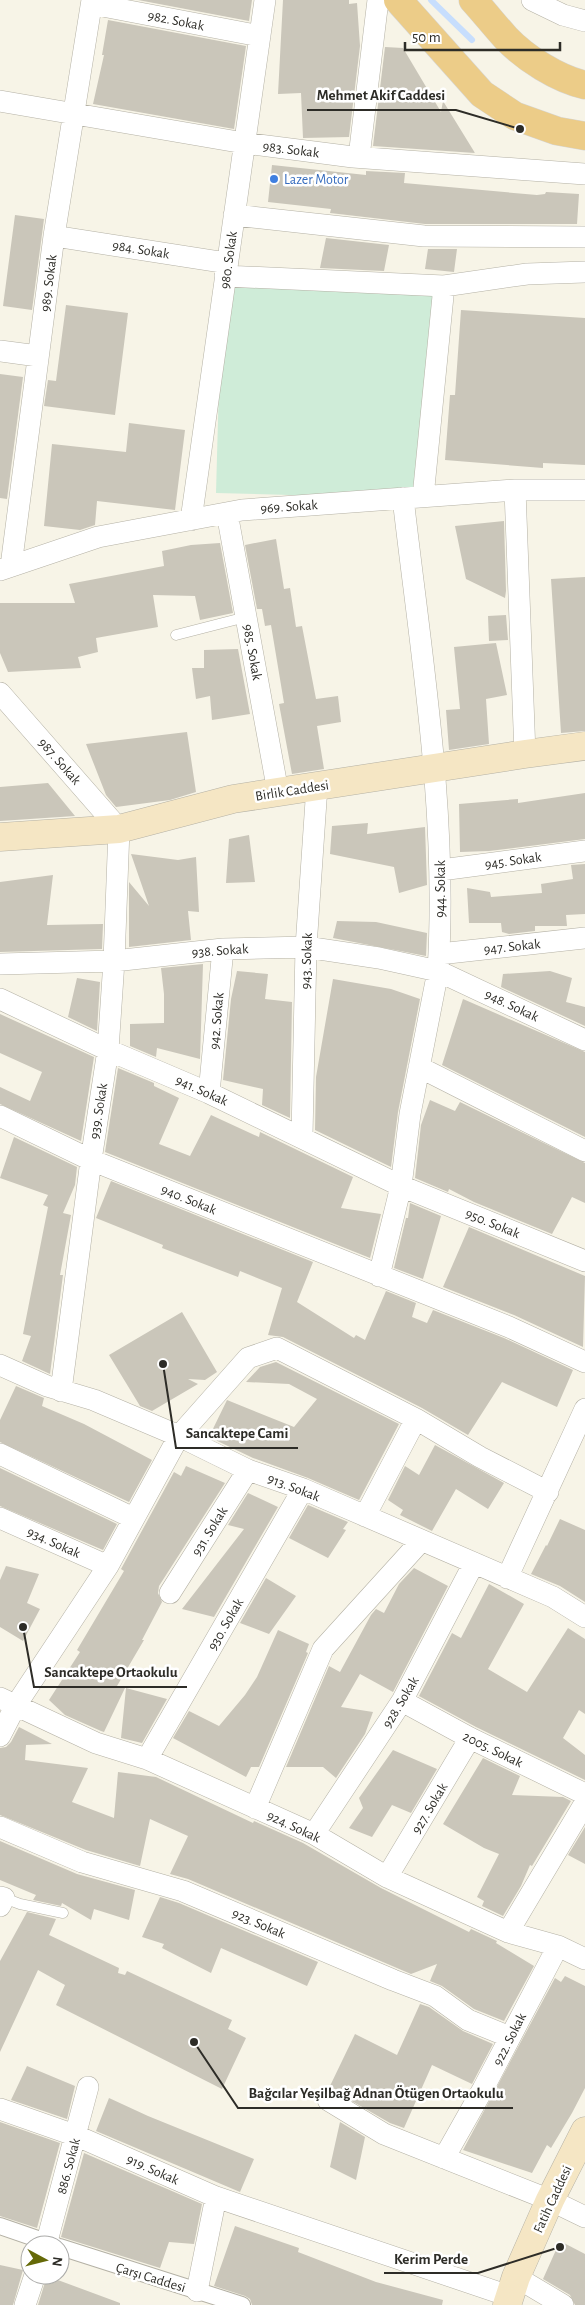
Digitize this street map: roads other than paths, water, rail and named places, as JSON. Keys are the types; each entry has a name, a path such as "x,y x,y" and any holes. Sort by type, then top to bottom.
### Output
{"main road":[{"path":"398,0 482,94 515,116 557,131 585,136"},
{"path":"485,5 507,39 547,70 574,83 585,85"},
{"name":"Birlik Caddesi","path":"0,837 119,829 232,799 585,746"},
{"name":"Fatih Caddesi","path":"509,2296 550,2200 585,2131"}],"street":[{"name":"980. Sokak","path":"191,520 265,0"},
{"path":"359,157 378,0"},
{"path":"532,0 563,15 585,20"},
{"name":"982. Sokak","path":"92,2 260,36"},
{"name":"989. Sokak","path":"5,568 38,356 54,236 92,2"},
{"name":"983. Sokak","path":"0,101 244,143 359,157 585,174"},
{"path":"234,215 424,236 585,237"},
{"name":"984. Sokak","path":"54,236 226,270 444,286 527,274 585,272"},
{"name":"944. Sokak","path":"379,1276 401,1186 410,1114 439,962 441,870 413,497 444,286"},
{"path":"0,351 38,356"},
{"path":"515,490 525,754"},
{"name":"969. Sokak","path":"5,568 98,537 242,510 515,490 585,490"},
{"name":"985. Sokak","path":"227,513 278,792"},
{"name":"987. Sokak","path":"0,693 119,829"},
{"name":"943. Sokak","path":"302,1136 306,946 317,786"},
{"name":"939. Sokak","path":"61,1391 91,1160 108,1050 114,961 119,829"},
{"name":"945. Sokak","path":"441,870 585,851"},
{"name":"947. Sokak","path":"439,962 585,938"},
{"name":"938. Sokak","path":"0,964 114,961 223,949 306,946 379,958 439,962"},
{"name":"942. Sokak","path":"209,1093 223,949"},
{"name":"948. Sokak","path":"439,962 585,1040"},
{"name":"941. Sokak","path":"0,999 108,1050 209,1093 302,1136 401,1186"},
{"path":"419,1067 585,1151"},
{"name":"940. Sokak","path":"0,1116 91,1160 509,1327 585,1362"},
{"name":"950. Sokak","path":"401,1186 585,1261"},
{"path":"0,1736 8,1702 108,1566 179,1436 248,1358 277,1348 416,1420 480,1457 548,1492"},
{"name":"913. Sokak","path":"0,1365 61,1391 94,1400 179,1436 248,1470 303,1489 553,1597 585,1617"},
{"path":"507,1578 585,1409"},
{"path":"365,1516 416,1420"},
{"path":"0,1454 133,1518"},
{"name":"931. Sokak","path":"170,1593 248,1470"},
{"name":"930. Sokak","path":"147,1759 303,1489"},
{"name":"934. Sokak","path":"0,1518 108,1566"},
{"path":"255,1808 322,1649 421,1540"},
{"name":"928. Sokak","path":"314,1834 402,1701 474,1563"},
{"name":"2005. Sokak","path":"402,1701 470,1738 585,1794"},
{"name":"924. Sokak","path":"8,1702 96,1743 147,1759 314,1834 387,1877 508,1932 558,1946 585,1959"},
{"name":"927. Sokak","path":"387,1877 470,1738"},
{"path":"508,1932 585,1803"},
{"name":"923. Sokak","path":"0,1827 82,1862 184,1891 435,1996 468,2020 510,2037"},
{"name":"922. Sokak","path":"444,2158 483,2089 558,1946"},
{"name":"886. Sokak","path":"54,2235 88,2087"},
{"path":"328,2100 384,2134 550,2200 585,2216"},
{"name":"919. Sokak","path":"0,2109 77,2136 216,2197 509,2296 563,2305"},
{"path":"197,2291 216,2197"},
{"name":"Çarşı Caddesi","path":"0,2226 25,2235"},
{"name":"Çarşı Caddesi","path":"70,2251 242,2305"},
{"path":"25,2305 32,2285"}],"lane":[{"path":"176,635 246,617"},
{"path":"1,1900 63,1913"}],"waterway":[{"path":"431,0 472,40"}],"place":[{"name":"Mehmet Akif Caddesi","path":"520,129"},
{"name":"Lazer Motor","path":"274,179"},
{"name":"Sancaktepe Cami","path":"163,1364"},
{"name":"Sancaktepe Ortaokulu","path":"23,1627"},
{"name":"Bağcılar Yeşilbağ Adnan Ötügen Ortaokulu","path":"194,2042"},
{"name":"Kerim Perde","path":"560,2247"}]}
